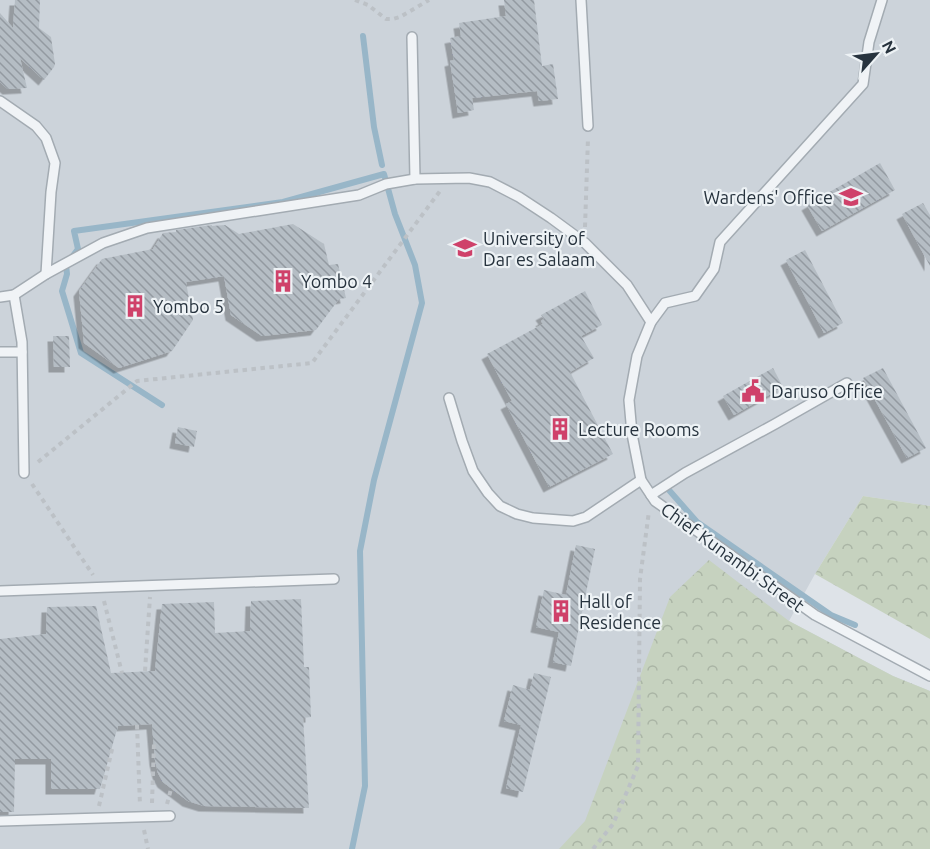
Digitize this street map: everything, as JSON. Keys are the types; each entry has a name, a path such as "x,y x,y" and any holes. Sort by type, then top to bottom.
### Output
{"lane":[{"path":"581,0 588,126"},
{"name":"Chief Kunambi Street","path":"882,0 869,42 863,84 720,242 714,269 695,296 665,303 651,322 637,356 629,400 632,434 641,480 655,501 814,615 930,676"},
{"path":"412,37 415,179"},
{"path":"0,101 36,126 46,138 56,163 51,192 46,274"},
{"path":"0,297 14,295 46,274 103,243 147,228 359,195 386,184 415,179 469,178 490,182 543,213 585,243 627,285 651,322"},
{"path":"14,295 22,342 24,473"},
{"path":"0,352 22,352"},
{"path":"651,495 685,473 847,383"},
{"path":"449,398 472,471 488,494 501,506 517,514 573,522 586,517 641,480"},
{"path":"0,591 334,579"},
{"path":"0,821 170,816"}],"path":[{"path":"356,0 368,5 386,19 400,17 429,0"},
{"path":"585,243 588,126"},
{"path":"122,673 101,587 24,473 138,381 312,363 450,178"},
{"path":"593,849 613,824 638,766 640,579 651,495"},
{"path":"145,671 151,586"},
{"path":"137,725 139,787"},
{"path":"152,816 154,743"},
{"path":"96,818 113,745"}],"shaded area":[{"name":"University of Dar es Salaam","path":"0,0 930,0 930,506 863,496 789,621 893,676 930,691 930,849 0,849"}],"green space":[{"path":"863,496 930,506 930,639 815,574"},
{"path":"709,560 789,621 893,676 930,691 930,849 559,849 585,821 670,597"}],"building":[{"path":"15,0 40,0 39,28 51,37 55,64 44,80 20,58 27,88 8,89 0,82 0,13 13,28"},
{"path":"504,0 534,0 542,66 553,64 558,99 539,101 537,91 472,98 474,110 458,113 450,61 454,60 450,38 461,36 459,23 506,16"},
{"name":"Wardens' Office","path":"880,163 895,190 822,231 807,205"},
{"path":"923,203 930,215 930,266 902,214"},
{"path":"293,224 324,244 329,265 338,264 346,298 339,299 316,330 262,336 231,315 224,276 186,282 193,320 172,351 119,368 84,343 79,291 102,259 153,249 163,233 176,232 176,230 225,225 239,234"},
{"path":"805,250 843,323 824,333 786,260"},
{"path":"585,291 602,325 581,336 594,358 570,372 613,454 549,487 506,404 512,401 487,354 543,324 541,321 544,319 541,315"},
{"path":"53,336 69,336 70,367 54,367"},
{"name":"Daruso Office","path":"773,368 783,387 734,415 723,396"},
{"path":"883,368 926,448 907,458 863,378"},
{"path":"178,427 197,431 194,447 175,443"},
{"name":"Hall of Residence","path":"576,545 595,549 571,666 553,662 559,632 536,627 544,590 566,595"},
{"path":"301,599 304,667 309,667 311,717 303,718 309,808 204,806 188,801 163,782 158,773 152,724 118,726 100,789 51,789 51,759 15,759 14,812 0,812 0,639 46,634 47,607 96,606 111,673 155,671 162,604 214,602 215,633 250,631 251,601"},
{"name":"Hall of Residence","path":"534,673 551,677 523,792 506,788 521,725 504,721 513,685 530,690"}],"waterway":[{"path":"363,36 374,127 382,165"},
{"path":"162,405 81,353 62,291 67,274 66,265 78,249 74,231 283,202 384,174 395,214 415,265 422,303 374,480 360,551 365,786 352,849"},
{"path":"668,489 697,522 831,615 855,625"}],"place":[{"name":"Wardens' Office","path":"851,197"},
{"name":"University of Dar es Salaam","path":"465,248"},
{"name":"Yombo 4","path":"283,281"},
{"name":"Yombo 5","path":"135,306"},
{"name":"Daruso Office","path":"753,391"},
{"name":"Lecture Rooms","path":"560,429"},
{"name":"Hall of Residence","path":"561,611"}]}
